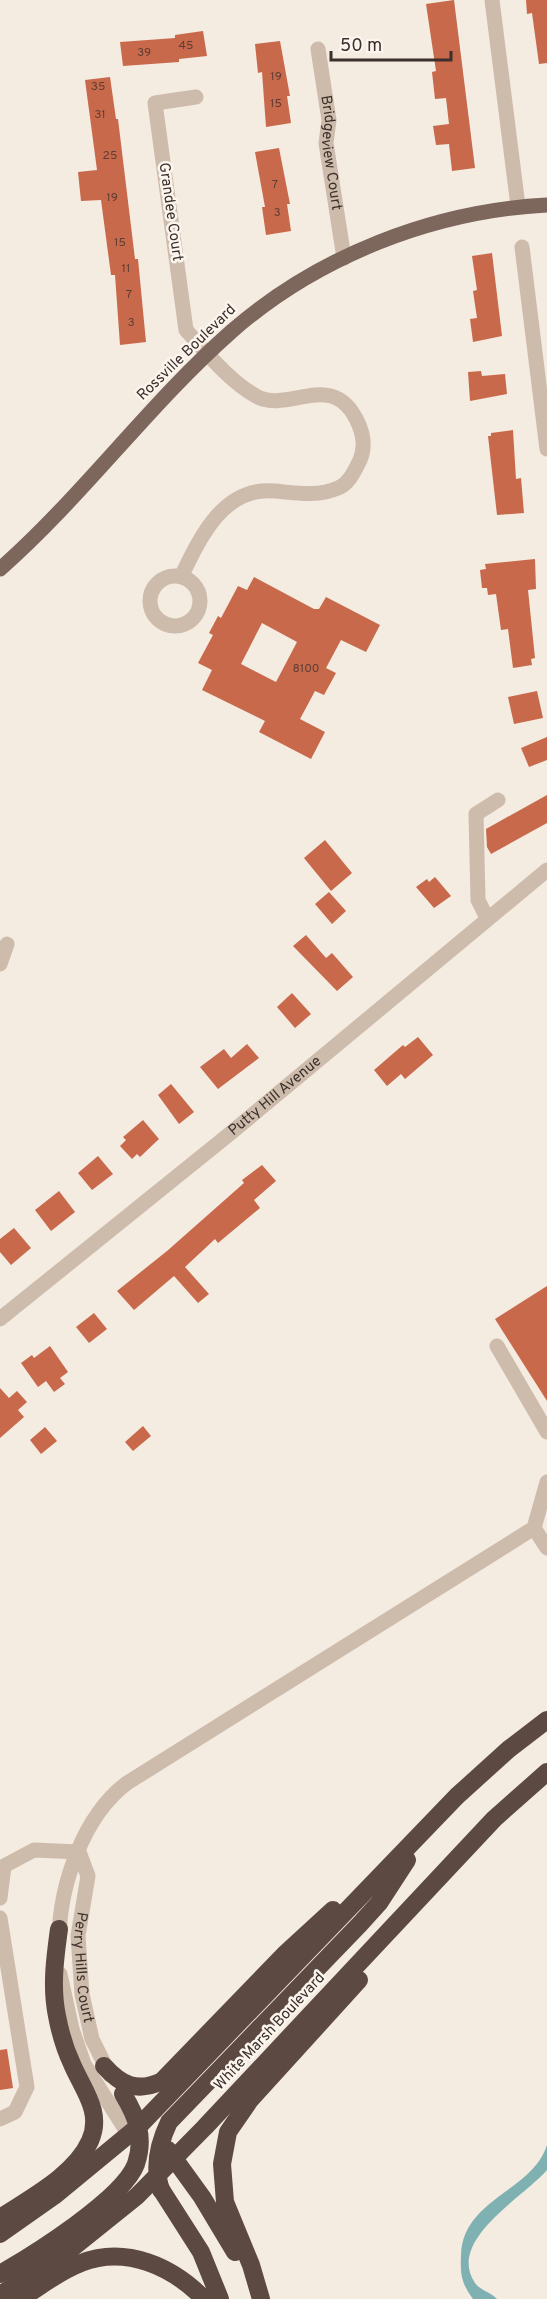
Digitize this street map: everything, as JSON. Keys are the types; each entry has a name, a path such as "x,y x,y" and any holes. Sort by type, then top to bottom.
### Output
{"highway":[{"name":"White Marsh Boulevard","path":"0,2234 54,2196 137,2127 474,1780 547,1720"},
{"name":"White Marsh Boulevard","path":"0,2295 88,2238 158,2181 175,2158 480,1833 546,1773"},
{"path":"261,2299 251,2265 225,2202 222,2164 228,2132 250,2100 342,2000 494,1826 546,1773"},
{"path":"158,2181 161,2141 173,2117 379,1903 425,1831"},
{"path":"104,2066 117,2079 129,2086 144,2087 162,2081 300,1940 345,1900 392,1865"},
{"path":"0,2218 77,2161 93,2133 92,2104 68,2056 57,2014 54,1966 59,1929"},
{"path":"0,2274 63,2233 124,2184 133,2171 139,2152 137,2127 123,2094"},
{"path":"137,2127 161,2141 175,2158 235,2252 256,2299"},
{"path":"139,2152 201,2252 220,2299"},
{"path":"20,2299 81,2263 110,2258 138,2260 169,2271 204,2299"}],"main road":[{"name":"Rossville Boulevard","path":"0,569 208,354 257,310 315,273 344,258 428,225 518,206 547,205"}],"street":[{"path":"492,0 518,206"},
{"name":"Bridgeview Court","path":"318,49 329,120 326,143 344,258"},
{"name":"Grandee Court","path":"196,97 154,103 186,330 208,354"},
{"path":"522,247 547,449"},
{"path":"181,577 202,535 223,507 262,490 316,493 341,488 352,475 364,450 362,431 355,414 341,401 313,393 272,402 256,396 208,354"},
{"path":"487,918 478,900 476,814 498,800"},
{"name":"Putty Hill Avenue","path":"0,1319 227,1136 547,870"},
{"path":"0,964 7,944"},
{"path":"497,1346 547,1432"},
{"path":"0,1898 4,1866 34,1850 79,1852 102,1805 127,1783 534,1528 547,1482"},
{"path":"534,1528 547,1548"},
{"name":"Perry Hills Court","path":"79,1852 68,1883 59,1929 61,1980 76,2044 89,2074 137,2127"},
{"name":"Perry Hills Court","path":"79,1852 88,1876 78,1936 80,1980 88,2028 104,2066 123,2094"},
{"path":"0,1918 27,2087 15,2112 0,2119"}],"water":[{"path":"547,2145 547,2170 492,2220 479,2235 471,2251 469,2267 475,2283 497,2299 473,2299 466,2289 461,2274 464,2237 473,2221 485,2208 527,2174 539,2161"}],"building":[{"path":"454,0 475,168 452,171 449,144 436,145 433,126 449,124 446,98 435,99 432,72 436,71 426,4"},
{"path":"526,0 547,0 547,63 539,64 532,13 527,14"},
{"path":"203,31 207,56 179,59 179,62 123,66 120,42 175,38 175,35"},
{"path":"280,41 290,96 287,96 291,123 266,127 262,72 258,73 255,44"},
{"path":"110,77 116,119 118,119 135,259 138,259 146,342 120,345 115,275 111,275 101,200 81,201 78,172 97,170 85,80"},
{"path":"279,148 290,204 287,204 291,231 266,235 262,207 265,207 255,152"},
{"path":"492,253 502,336 473,342 470,319 477,318 473,291 477,290 472,256"},
{"path":"481,371 482,376 505,374 507,394 470,401 468,372"},
{"path":"513,430 516,479 521,478 524,513 497,515 488,436 491,436 491,433"},
{"path":"535,559 536,589 528,590 535,658 531,659 532,665 513,668 508,629 501,630 496,594 488,595 487,588 482,588 480,570 486,569 485,564"},
{"path":"254,577 314,609 319,609 326,597 380,625 366,652 341,640 326,668 336,673 324,695 315,691 300,719 325,732 311,759 259,732 265,721 202,690 212,670 198,663 213,635 209,633 218,616 221,618 238,586 247,590","holes":["262,623 297,642 276,682 241,664"]},
{"path":"537,691 543,718 514,724 508,697"},
{"path":"547,737 547,760 529,767 521,748"},
{"path":"547,795 547,823 491,854 487,847 486,829"},
{"path":"325,840 352,873 331,891 304,858"},
{"path":"435,877 451,896 434,908 416,887 427,879 429,882"},
{"path":"329,892 346,911 332,924 315,904"},
{"path":"306,935 326,958 332,953 353,977 337,991 293,946"},
{"path":"292,993 311,1014 295,1028 277,1007"},
{"path":"418,1037 433,1055 405,1079 401,1074 387,1086 374,1070 403,1045 405,1047"},
{"path":"247,1044 259,1058 218,1089 200,1067 224,1049 231,1058"},
{"path":"171,1084 194,1112 179,1124 158,1095"},
{"path":"143,1120 159,1139 140,1157 137,1154 132,1159 120,1146 126,1140 123,1137"},
{"path":"98,1156 113,1174 92,1190 78,1173"},
{"path":"262,1165 276,1181 254,1200 260,1208 218,1243 215,1239 185,1267 209,1294 198,1303 174,1276 134,1310 117,1291 167,1251 244,1183 242,1180"},
{"path":"59,1191 75,1212 51,1231 35,1210"},
{"path":"14,1228 31,1248 11,1265 0,1252 0,1239"},
{"path":"547,1286 547,1401 495,1319"},
{"path":"94,1313 107,1329 89,1343 76,1327"},
{"path":"50,1346 68,1372 60,1378 65,1384 54,1392 46,1381 38,1387 21,1363 32,1355 34,1358"},
{"path":"0,1388 9,1398 17,1391 27,1402 18,1410 24,1417 0,1438"},
{"path":"143,1426 151,1436 133,1451 125,1442"},
{"path":"45,1427 57,1441 41,1454 30,1440"},
{"path":"7,2049 13,2088 0,2090 0,2050"}]}
